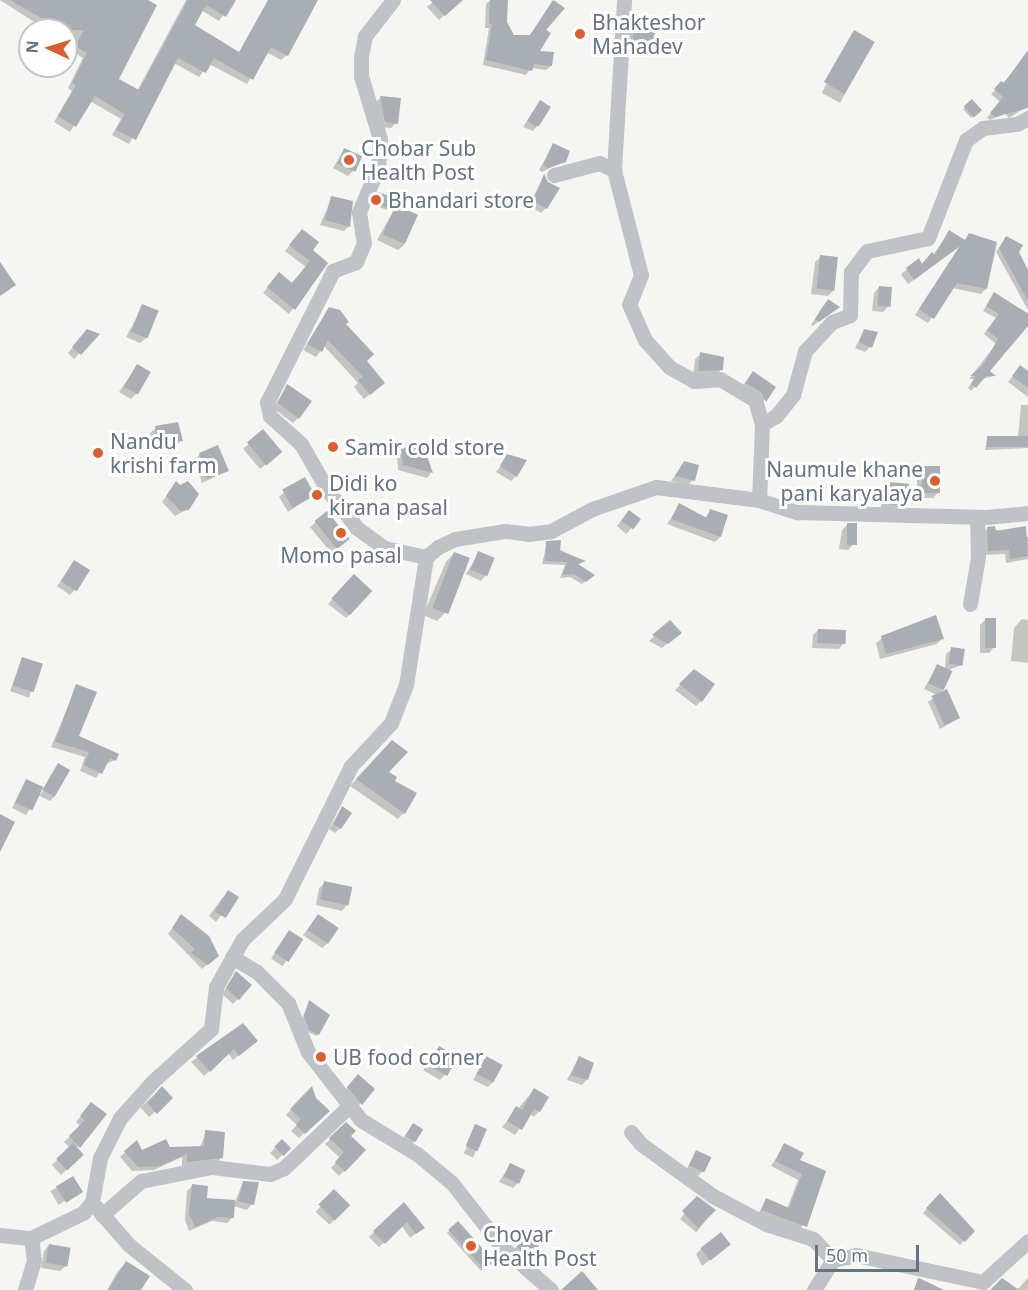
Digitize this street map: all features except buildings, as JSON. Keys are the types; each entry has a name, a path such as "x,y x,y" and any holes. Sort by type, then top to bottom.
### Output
{"street":[{"path":"393,0 365,36 361,57 361,76 380,140 378,168 359,212 364,243 356,262 333,272 267,402 270,416 301,444 328,491 357,528 385,548 426,557 455,539 505,531 528,534 551,531 592,509 656,487 759,500 797,512 977,517 1028,513"},
{"path":"624,0 614,170 641,275 629,304 645,340 669,366 694,381 720,379 755,400 762,424 759,500"},
{"path":"762,424 776,416 794,395 804,351 832,322 850,315 851,272 867,251 928,238 966,140 983,128 1017,124 1028,118"},
{"path":"554,175 599,163 614,170"},
{"path":"970,604 978,557 977,517"},
{"path":"0,1235 31,1238 83,1213 92,1202 100,1158 120,1118 153,1081 211,1029 216,987 242,940 285,898 351,766 391,723 406,685 426,557"},
{"path":"232,957 257,972 288,1003 308,1052 361,1120 417,1154 452,1183 502,1247 551,1290"},
{"path":"102,1215 141,1181 212,1167 270,1174 284,1168 348,1106"},
{"path":"631,1132 641,1144 713,1196 766,1224 813,1239 833,1260"},
{"path":"92,1202 129,1245 185,1290"},
{"path":"25,1290 34,1261 31,1238"},
{"path":"814,1290 833,1260 856,1255 983,1282 1028,1241"}],"place":[{"name":"Bhakteshor Mahadev","path":"580,34"},
{"name":"Chobar Sub Health Post","path":"349,160"},
{"name":"Bhandari store","path":"376,200"},
{"name":"Samir cold store","path":"333,447"},
{"name":"Nandu krishi farm","path":"98,453"},
{"name":"Naumule khane pani karyalaya","path":"935,481"},
{"name":"Didi ko kirana pasal","path":"317,495"},
{"name":"Momo pasal","path":"341,533"},
{"name":"UB food corner","path":"321,1057"},
{"name":"Chovar Health Post","path":"471,1246"}]}
